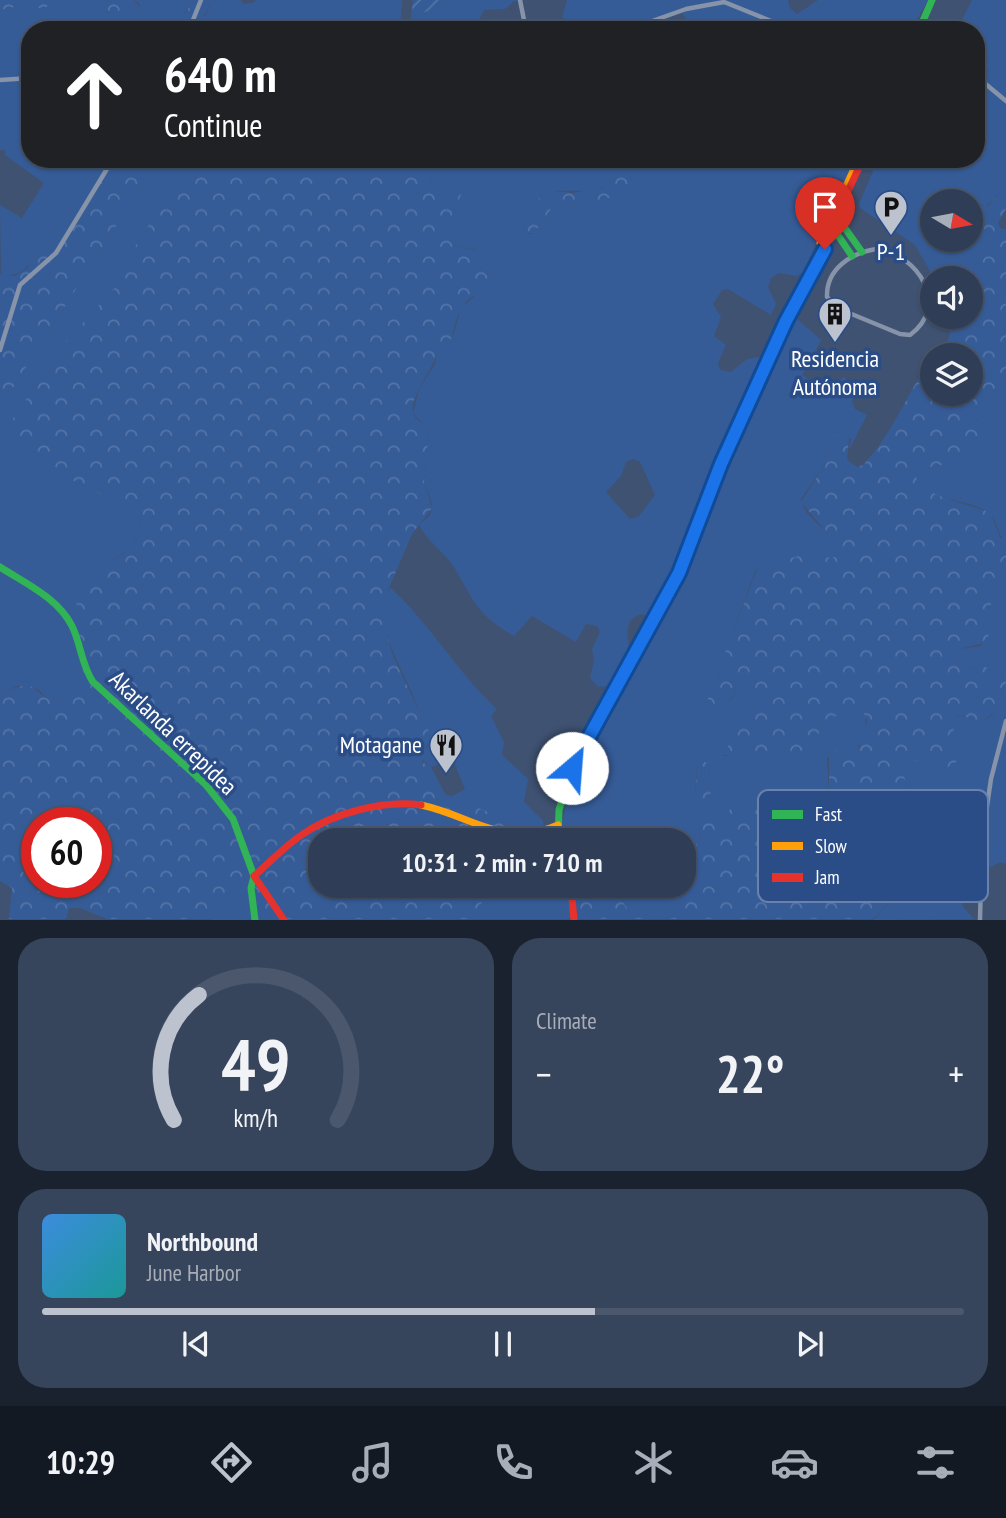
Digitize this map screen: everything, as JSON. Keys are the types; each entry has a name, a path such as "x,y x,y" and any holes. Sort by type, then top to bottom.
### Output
{"main road":[{"path":"923,21 932,0"},
{"path":"255,919 251,888 254,876 307,832 394,803 437,809 504,834 534,836 558,825 572,768 679,573 721,464 856,168"},
{"path":"786,321 833,228 859,168"},
{"path":"860,168 842,217 842,224 862,251"},
{"path":"833,228 853,172"},
{"path":"833,228 852,256"},
{"path":"796,302 828,245 843,244 851,247 854,241"},
{"name":"Akarlanda errepidea","path":"0,567 60,611 72,626 83,669 93,682 212,790 233,819 254,876 284,919"},
{"path":"572,898 574,919"}],"street":[{"path":"193,21 201,0"},
{"path":"520,0 524,21"},
{"path":"652,21 686,9 724,2 771,21"},
{"path":"0,80 21,79"},
{"path":"985,84 1006,101"},
{"path":"0,350 20,285 56,253 108,168"},
{"path":"885,250 906,259 923,279 927,301 923,322 911,335 900,334 833,305 827,290 840,265 862,251 885,250"},
{"path":"988,799 1006,721"}],"green space":[{"path":"0,0 51,0 46,8 28,8 24,5 0,10"},
{"path":"51,0 96,0 105,10 115,14 138,10 142,17 139,3 134,0 194,0 184,14 205,16 213,0 241,0 243,4 255,0 402,0 400,21 21,21 21,166 5,155 5,150 0,150 0,10 24,5 35,8"},
{"path":"96,0 134,0 145,14 142,18 138,10 119,17 100,7"},
{"path":"194,0 213,0 201,21 185,21 184,15"},
{"path":"413,0 449,0 448,4 411,17"},
{"path":"449,0 528,0 514,1 505,9 484,10 478,21 410,21 411,17 448,4"},
{"path":"567,0 788,0 790,8 797,14 818,0 928,0 916,21 688,21 682,13 659,21 567,21 562,17"},
{"path":"972,0 1006,0 1006,186 985,208 984,189 920,189 920,252 984,252 986,282 983,285 983,266 927,266 915,245 860,208 859,204 874,168 985,168 985,78 988,71 985,66 985,21 962,21"},
{"path":"23,168 110,168 60,248 37,252 31,263 19,273 1,275 0,205 22,218 44,183"},
{"path":"110,168 153,168 0,408 0,274 14,276 27,269 37,252 60,248"},
{"path":"153,168 184,168 119,272 117,285 61,347 12,420 9,433 74,481 127,508 140,518 141,533 130,549 91,573 90,629 85,672 78,688 58,703 48,700 38,689 17,686 0,694 0,408"},
{"path":"184,168 436,168 430,180 432,185 465,185 444,235 456,246 480,252 480,268 492,280 489,286 467,300 457,317 451,339 438,348 433,364 414,400 414,415 429,431 424,482 432,508 412,534 388,590 387,635 393,656 430,734 422,762 431,767 445,794 512,822 518,828 308,828 308,898 485,898 470,919 247,919 239,884 213,905 213,917 210,919 107,919 80,908 69,908 66,919 9,919 12,888 0,881 0,694 28,686 58,703 73,692 81,680 84,667 76,607 82,583 93,572 122,555 141,533 140,518 127,508 74,481 9,433 12,420 61,347 117,285 119,272"},
{"path":"436,168 603,170 605,184 599,190 541,194 524,226 529,234 534,233 554,205 592,208 632,180 626,168 851,168 803,272 797,276 779,273 771,278 768,287 776,304 771,315 728,289 722,290 713,304 721,317 714,336 726,345 718,363 720,370 731,372 747,359 765,356 796,318 821,340 802,375 818,385 830,388 833,393 843,377 858,387 852,401 855,409 867,415 849,450 851,439 837,429 836,440 827,447 826,463 801,499 807,513 832,539 838,555 832,558 806,554 756,570 726,649 718,680 705,703 709,712 731,699 742,687 749,687 756,693 754,709 723,756 757,752 806,754 816,743 822,721 844,712 856,712 866,716 864,738 853,754 827,757 829,790 758,790 758,807 740,800 727,817 721,818 711,800 709,763 697,767 695,796 701,840 696,845 696,828 560,828 573,778 631,677 649,637 653,618 643,614 631,620 628,625 629,646 624,660 607,686 598,687 590,678 594,661 592,649 600,632 597,626 586,624 576,642 532,616 514,636 484,614 446,556 419,525 430,515 432,504 424,482 429,431 413,413 419,389 435,364 438,348 453,336 461,308 492,280 480,268 475,250 456,246 444,235 464,186 432,185 430,180","holes":["633,459 640,462 655,495 639,516 630,519 606,492 621,476 626,462"]},
{"path":"599,168 626,168 634,186 632,193 608,198 592,208 554,205 534,233 526,233 524,224 544,190 572,193 603,188 603,170"},
{"path":"1006,186 1006,209 998,223 1000,228 1006,230 1006,395 982,415 988,440 972,446 947,464 920,469 916,477 921,484 939,495 991,513 1000,538 1006,539 1006,573 992,597 987,642 960,649 956,657 960,668 986,667 1006,682 1006,705 981,722 959,715 953,716 957,752 955,767 951,773 920,760 912,763 904,773 908,790 829,790 829,749 851,754 860,746 867,720 864,714 847,712 822,721 816,743 806,754 722,755 754,709 756,693 742,687 715,709 704,713 702,709 718,680 726,649 758,567 806,554 832,558 838,555 828,534 801,502 826,463 827,447 836,440 838,426 850,427 847,460 857,467 863,465 874,453 920,376 920,406 983,406 983,343 945,343 951,329 983,329 983,286 986,282 981,254 990,232 984,229 984,206 987,207"},
{"path":"984,229 990,235 984,250"},
{"path":"1006,395 1004,540 994,518 988,512 939,496 922,485 916,477 920,469 947,464 972,446 988,440 982,415"},
{"path":"1006,573 1006,682 986,667 960,668 956,657 960,649 981,646 986,638 994,591"},
{"path":"390,587 497,709 491,716 504,742 502,755 528,779 524,802 543,821 544,828 308,828 308,898 569,898 572,919 210,920 213,917 213,905 228,895 327,774 452,796 465,789 453,760 431,767 421,759 428,746 418,708 387,634 385,603"},
{"path":"1006,705 1006,864 1000,862 988,868 988,790 908,790 904,773 912,763 920,760 951,773 956,759 953,716 982,720 990,717"},
{"path":"698,761 709,763 711,800 721,818 727,817 732,803 737,799 758,806 758,902 888,902 874,919 572,919 569,898 620,898 631,914 673,918 678,898 696,898 696,845 701,840 695,797"},
{"path":"620,898 678,898 673,918 631,914"},
{"path":"889,902 962,902 963,907 974,919 874,920"}],"traffic: fast":[{"path":"923,21 932,0"},
{"path":"843,214 842,224 862,252"},
{"path":"833,228 852,256"},
{"path":"558,828 559,810 572,768 679,574 721,464 784,328"},
{"path":"0,567 40,592 58,607 72,626 93,682 206,785 233,819 254,876 251,888 255,920"}],"traffic: slow":[{"path":"820,243 853,171"},
{"path":"421,805 504,832 521,834 558,825"}],"traffic: jam":[{"path":"784,328 859,168"},
{"path":"284,920 254,876 288,845 313,828 358,810 391,804 421,805"},
{"path":"572,898 574,920"}],"place":[{"name":"P-1","path":"891,237"},
{"name":"Residencia Autónoma","path":"835,344"},
{"name":"Motagane","path":"446,775"}],"route":[{"path":"572,768 608,698 679,573 721,464 786,321 825,249"}]}
